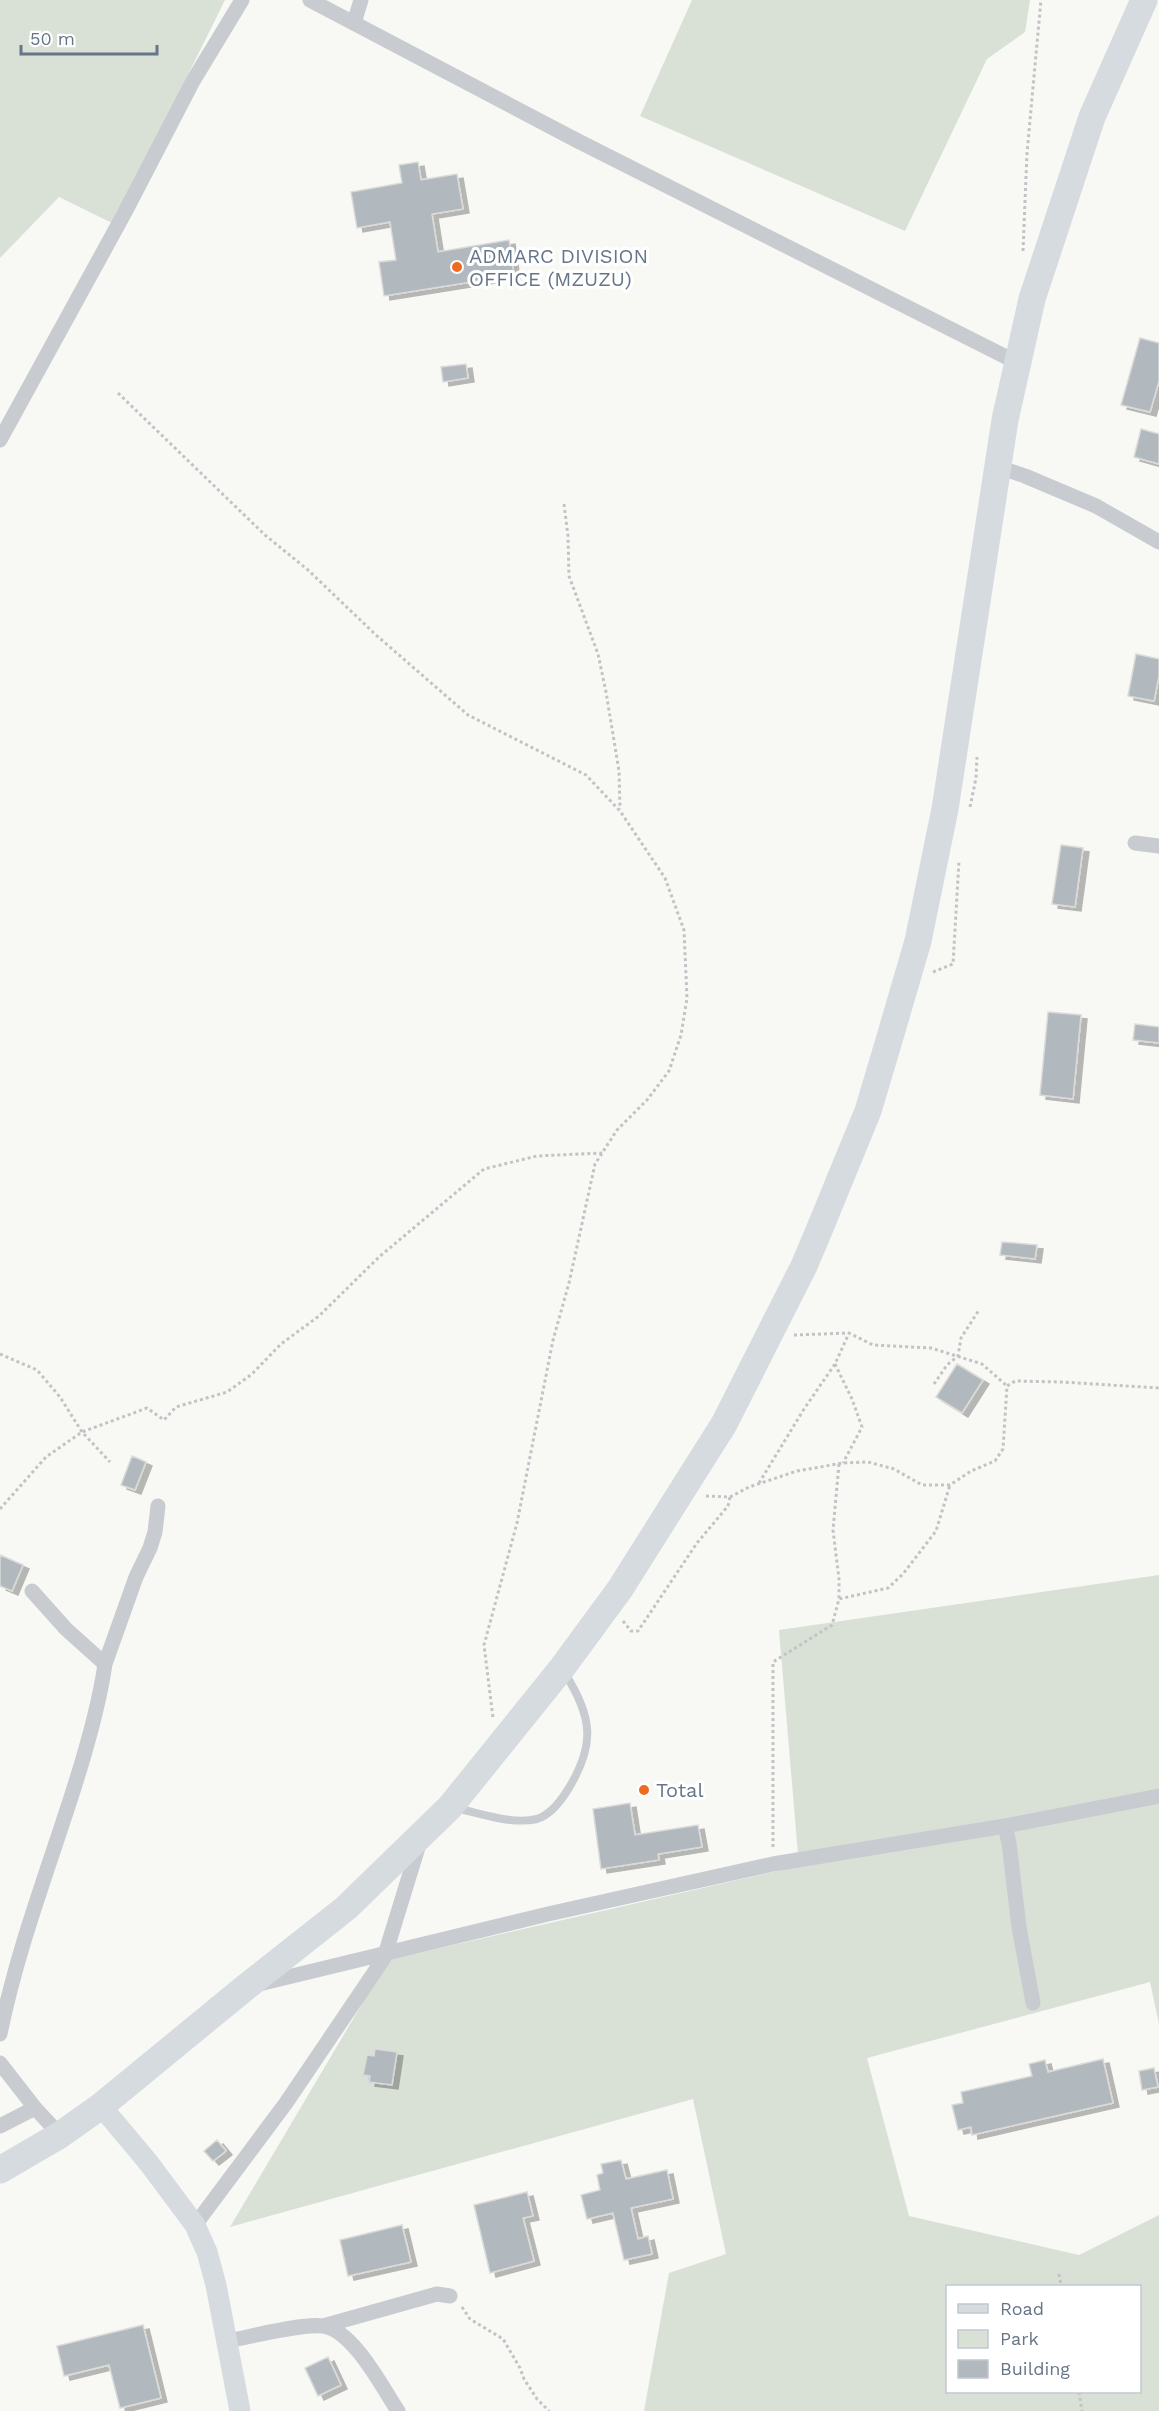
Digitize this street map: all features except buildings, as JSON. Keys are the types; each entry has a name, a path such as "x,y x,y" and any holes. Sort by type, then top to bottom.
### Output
{"highway":[{"path":"0,2170 101,2106 346,1908 450,1807 562,1668 620,1589 724,1424 804,1266 868,1111 918,941 945,809 1005,420 1032,299 1080,152 1110,76 1144,0"}],"street":[{"path":"0,440 124,214 193,81 242,0"},
{"path":"310,0 587,146 1018,363"},
{"path":"354,23 361,0"},
{"path":"999,467 1096,506 1159,542"},
{"path":"1135,843 1159,846"},
{"path":"0,2034 22,1946 66,1814 97,1709 105,1664 136,1577 150,1548 155,1532 158,1506"},
{"path":"32,1591 66,1629 105,1664"},
{"path":"246,1987 548,1914 773,1864 1005,1826 1159,1796"},
{"path":"1005,1826 1019,1927 1033,2002"},
{"path":"195,2225 286,2103 386,1954 423,1833"},
{"path":"0,2063 35,2108 60,2134"},
{"path":"101,2106 148,2162 195,2225 207,2252 240,2411"},
{"path":"0,2126 35,2108"},
{"path":"227,2341 308,2326 323,2326 437,2294 450,2296"},
{"path":"323,2326 335,2330 354,2346 398,2411"}],"lane":[{"path":"450,1807 519,1821 539,1818 557,1806 576,1775 588,1744 585,1713 579,1695 562,1668"}],"path":[{"path":"1023,258 1027,153 1041,0"},
{"path":"118,393 265,535 308,570 376,636 468,716 586,775 620,811 665,878 684,930 687,998 681,1035 669,1071 647,1100 617,1130 595,1164 569,1283 553,1340 517,1523 484,1645 497,1748"},
{"path":"564,504 569,576 598,654 612,718 620,771 620,811"},
{"path":"0,1509 46,1457 82,1432 147,1408 164,1420 176,1407 227,1392 252,1374 281,1344 319,1316 379,1257 484,1169 537,1156 602,1153"},
{"path":"934,1384 946,1365 958,1356 961,1338 979,1310"},
{"path":"758,1484 835,1364 849,1333"},
{"path":"792,1335 849,1333 873,1345 931,1348 982,1364 1007,1386"},
{"path":"0,1354 37,1370 60,1397 82,1432 110,1462"},
{"path":"773,1864 773,1662 832,1625 839,1599 833,1530 841,1463 862,1427 852,1399 835,1364"},
{"path":"1007,1386 1015,1382 1062,1382 1159,1388"},
{"path":"677,1499 700,1495 730,1497 758,1484 797,1471 841,1463 868,1462 885,1467 922,1485 950,1485 971,1471 995,1461 1003,1449 1007,1386"},
{"path":"839,1599 888,1588 903,1574 936,1531 950,1485"},
{"path":"620,1589 620,1603 625,1612 623,1622 634,1632 645,1621 697,1543 728,1506 730,1497"},
{"path":"1059,2274 1061,2285"},
{"path":"450,2296 462,2307 470,2319 502,2339 537,2399 549,2411"},
{"path":"1079,2393 1082,2411"}],"green space":[{"path":"0,0 225,0 114,224 59,197 0,258"},
{"path":"692,0 1030,0 1025,32 987,59 905,231 640,116"},
{"path":"1159,1575 1159,2024 1150,1982 867,2058 909,2216 1079,2255 1159,2215 1159,2411 644,2411 669,2273 726,2254 693,2099 230,2227 388,1960 799,1866 779,1630"}],"place":[{"name":"ADMARC DIVISION OFFICE (MZUZU)","path":"457,267"},
{"name":"Total","path":"644,1790"}]}
